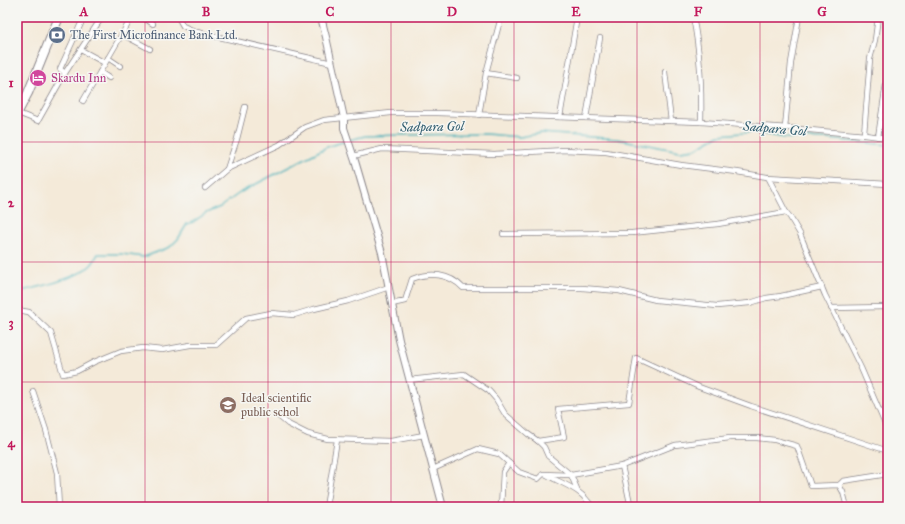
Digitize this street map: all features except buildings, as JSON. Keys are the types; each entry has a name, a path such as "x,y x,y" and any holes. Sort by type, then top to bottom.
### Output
{"highway":[{"path":"17,113 28,93 59,17"}],"main road":[{"path":"320,17 344,118 344,128 382,253 399,340 443,507"}],"street":[{"path":"66,73 60,68 84,17"},
{"path":"17,113 38,121 66,73 102,17"},
{"path":"83,101 132,17"},
{"path":"143,17 154,24"},
{"path":"178,17 183,26 197,32 332,63"},
{"path":"479,115 486,73 501,17"},
{"path":"560,117 577,17"},
{"path":"693,17 697,36 701,122"},
{"path":"784,128 791,63 799,17"},
{"path":"864,134 870,60 875,40 878,17"},
{"path":"122,34 150,50"},
{"path":"586,118 600,38"},
{"path":"81,50 105,63"},
{"path":"108,58 120,66"},
{"path":"878,137 888,71"},
{"path":"100,72 109,78"},
{"path":"665,72 670,121"},
{"path":"486,73 517,78"},
{"path":"227,168 237,139 245,107"},
{"path":"204,188 227,168 279,145 306,126 324,120 391,113 438,113 701,122 864,134 888,138"},
{"path":"352,154 382,149 494,154 565,150 606,152 681,165 768,177 888,184"},
{"path":"768,177 786,212 800,234 831,308 861,368 888,430"},
{"path":"503,234 632,233 718,224 786,212"},
{"path":"392,304 405,301 412,278 434,274 457,281 464,288 582,288 619,291 656,300 717,306 750,303 766,298 822,287"},
{"path":"17,310 29,312 51,333 63,374 77,371 121,351 143,348 162,350 190,345 216,345 246,318 271,313 294,315 348,301 389,287"},
{"path":"831,308 888,307"},
{"path":"538,441 564,437 558,409 629,403 636,358 699,386 751,406 888,451"},
{"path":"409,380 464,374 489,391 505,414 538,441 544,447 548,456 571,475 577,489"},
{"path":"33,391 46,430 57,473 58,507"},
{"path":"276,414 288,424 308,434 328,439 391,441 424,435"},
{"path":"433,469 478,449 499,454 519,472 538,479 543,474 571,475 622,466 675,445 730,438 757,438 775,440 796,446 811,486 839,485 843,481 888,474"},
{"path":"326,507 336,440"},
{"path":"501,507 503,472 509,464"},
{"path":"622,466 630,503 634,507"},
{"path":"545,474 577,489 588,500 592,507"},
{"path":"839,485 843,492 847,507"}],"waterway":[{"name":"Sadpara Gol","path":"349,140 365,136 486,134 520,137 541,133 617,139 680,151 695,149 719,135 753,132 785,138 829,139 888,145"},
{"name":"Sadpara Gol","path":"17,292 77,275 91,265 98,254 122,254 144,257 170,247 178,239 187,224 220,207 241,192 327,147 346,141"}],"place":[{"name":"The First Microfinance Bank Ltd.","path":"57,35"},
{"name":"Skardu Inn","path":"38,78"},
{"name":"Ideal scientific public schol","path":"228,405"}]}
